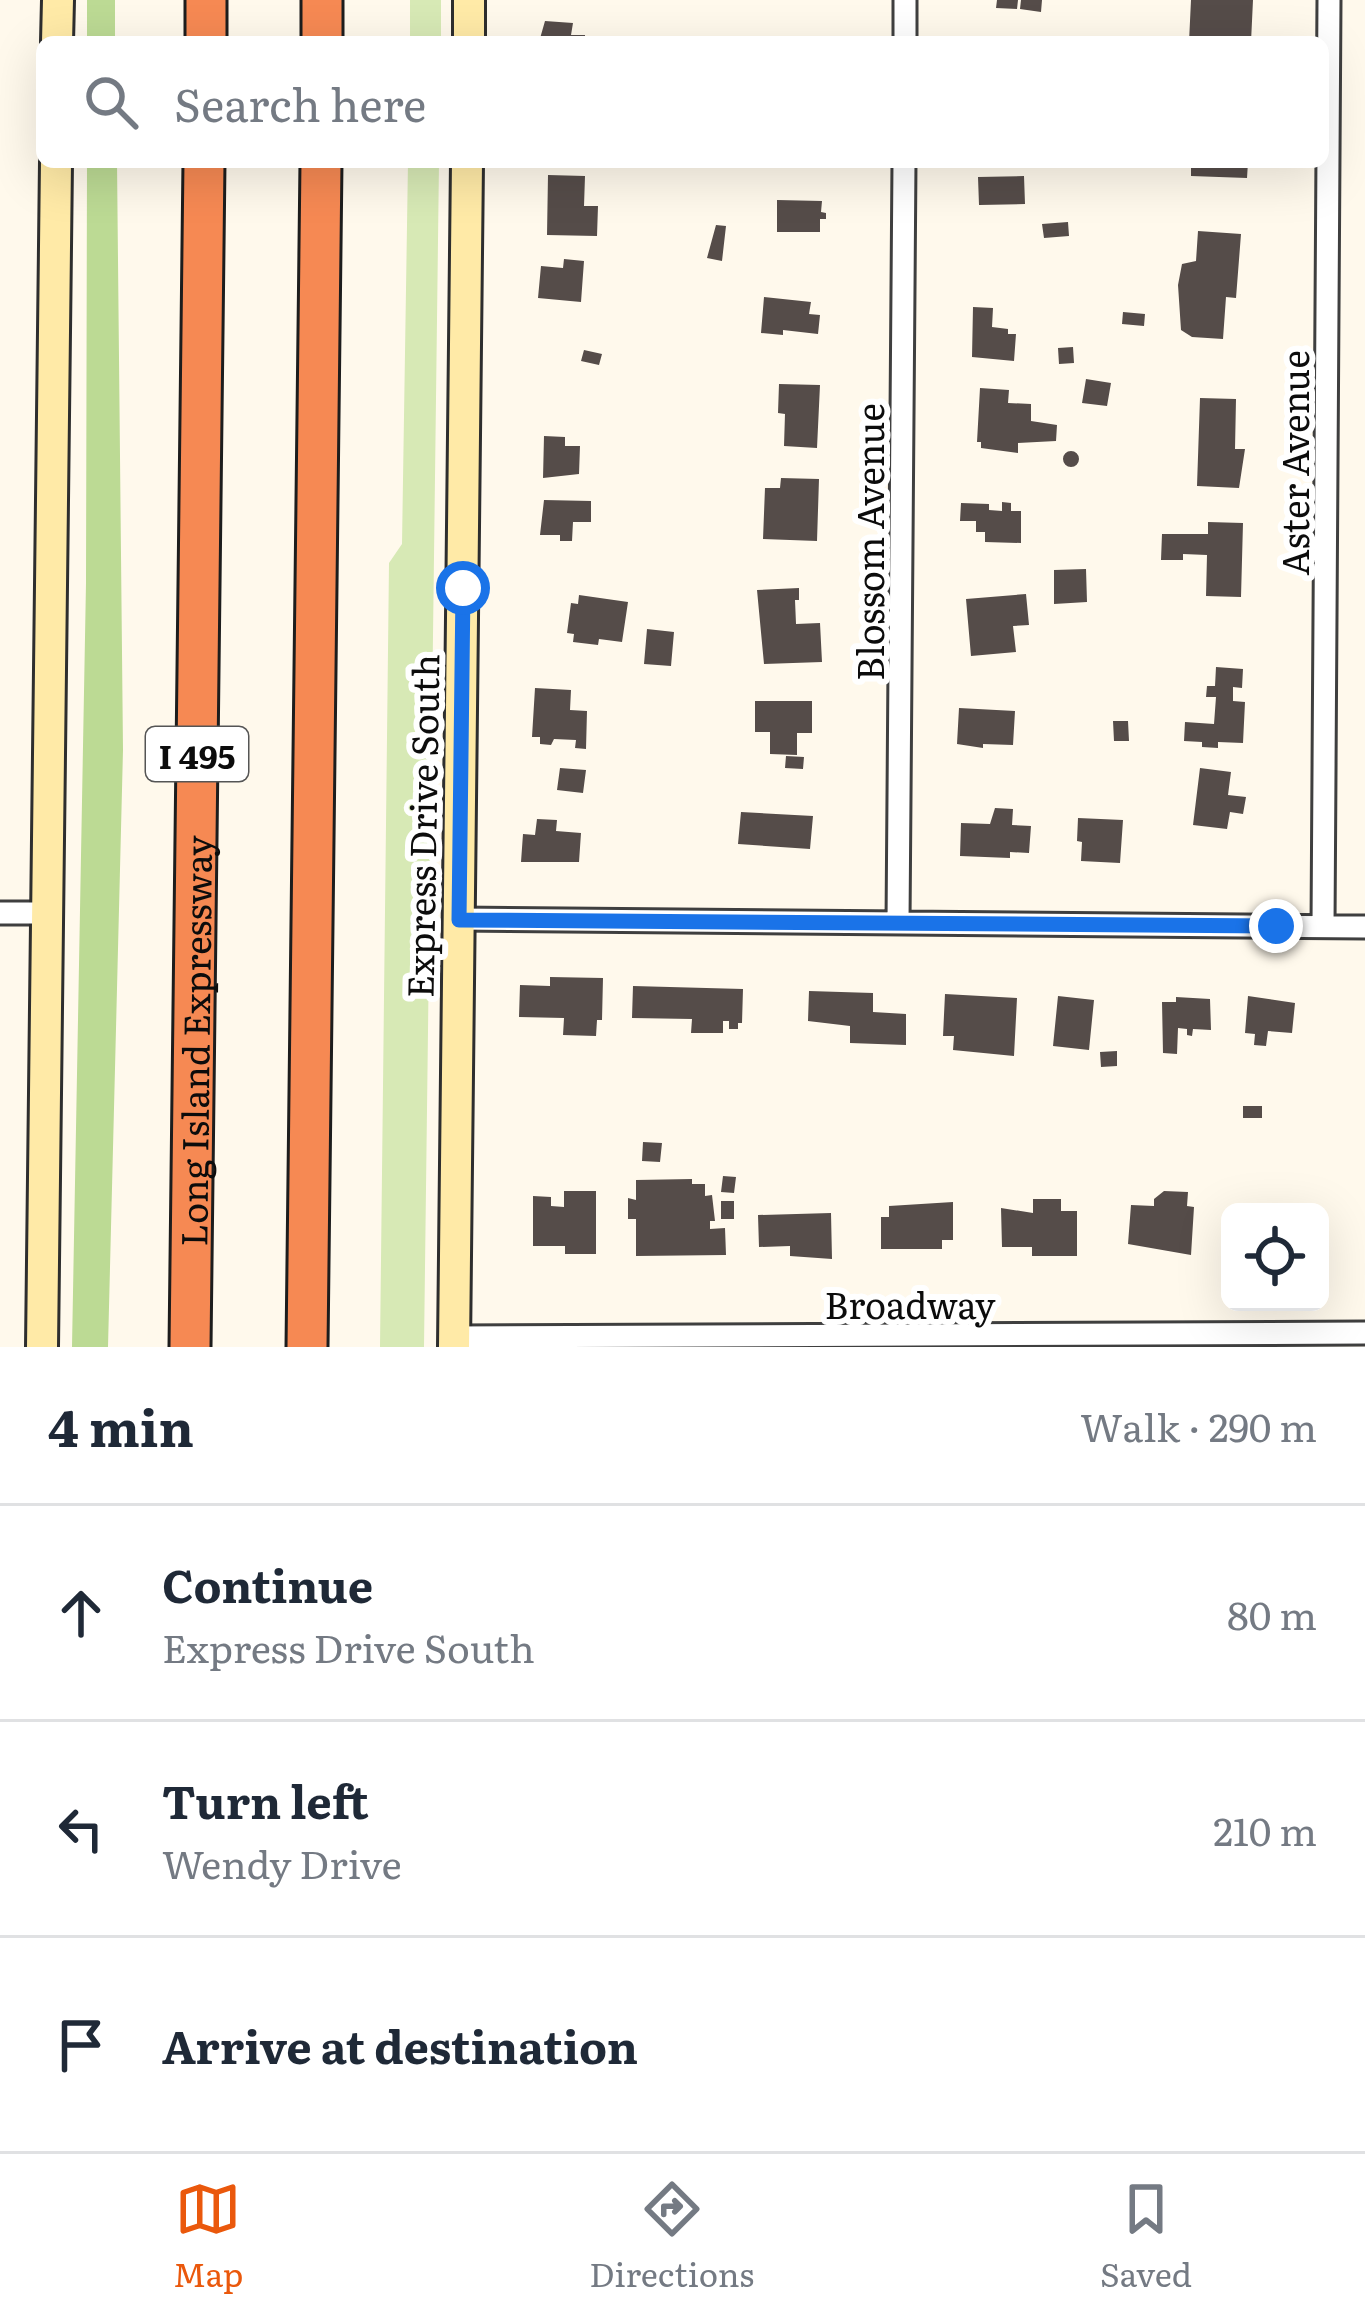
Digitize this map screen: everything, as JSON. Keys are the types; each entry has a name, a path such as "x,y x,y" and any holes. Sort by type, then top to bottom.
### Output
{"highway":[{"path":"206,0 206,36"},
{"path":"322,0 322,36"},
{"name":"Long Island Expressway","path":"190,1347 204,168"},
{"path":"307,1347 320,168"}],"main road":[{"path":"57,36 58,0"},
{"path":"469,0 469,36"},
{"path":"42,1347 56,168"},
{"name":"Express Drive South","path":"454,1342 467,168"}],"street":[{"path":"905,0 905,36"},
{"name":"Aster Avenue","path":"1329,0 1329,36"},
{"name":"Blossom Avenue","path":"898,923 904,168"},
{"name":"Aster Avenue","path":"1323,926 1328,168"},
{"path":"0,913 47,914"},
{"path":"459,920 1365,927"},
{"name":"Broadway","path":"454,1342 1297,1341 1365,1333"}],"green space":[{"path":"87,0 115,0 115,36 87,36"},
{"path":"410,0 441,0 441,36 410,36"},
{"path":"87,168 117,168 123,750 108,1347 72,1347 86,583"},
{"path":"408,168 439,168 424,1347 380,1347 389,563 402,544"}],"building":[{"path":"997,0 1018,0 1017,9 996,8"},
{"path":"1021,0 1042,0 1041,12 1020,9"},
{"path":"1191,0 1253,0 1251,36 1189,36"},
{"path":"545,21 573,23 571,35 585,35 585,36 541,36"},
{"path":"1191,168 1248,168 1247,178 1191,176"},
{"path":"548,175 585,176 584,206 598,206 597,236 547,235"},
{"path":"1024,176 1025,204 979,205 978,177"},
{"path":"777,200 822,201 826,219 820,219 820,232 777,232"},
{"path":"1068,222 1069,236 1044,238 1042,224"},
{"path":"716,225 726,226 722,261 707,258"},
{"path":"1198,231 1241,234 1236,298 1226,297 1223,339 1192,337 1181,330 1178,285 1182,264 1196,261"},
{"path":"564,259 584,261 581,302 538,298 541,266 563,268"},
{"path":"764,297 811,302 809,314 820,315 818,334 761,333"},
{"path":"973,307 993,308 992,327 1016,334 1014,361 972,357"},
{"path":"1123,312 1145,314 1144,326 1122,324"},
{"path":"1073,347 1074,363 1059,364 1058,348"},
{"path":"584,350 602,354 599,365 581,361"},
{"path":"1086,379 1111,383 1107,406 1082,403"},
{"path":"779,384 820,385 817,448 784,446"},
{"path":"980,388 1009,390 1008,403 1031,404 1031,421 1057,425 1056,441 1018,443 1018,453 981,448 977,442"},
{"path":"1200,398 1236,399 1235,449 1245,449 1239,488 1197,486"},
{"path":"544,436 565,437 565,446 580,446 579,474 543,478"},
{"path":"1071,451 1079,459 1071,467 1063,459"},
{"path":"781,478 819,479 817,541 763,539 765,488 780,488"},
{"path":"544,500 591,501 591,522 573,522 572,541 560,541 560,535 540,535"},
{"path":"1002,502 1011,503 1011,511 1021,511 1021,543 985,542 985,532 976,532 976,521 960,521 961,503 989,504 989,510 1002,511"},
{"path":"1208,522 1243,523 1241,597 1206,596 1207,555 1161,560 1162,534 1208,534"},
{"path":"1086,569 1087,602 1054,604 1054,570"},
{"path":"799,588 796,624 820,623 822,662 764,664 757,590"},
{"path":"1026,594 1029,625 1013,626 1016,652 971,656 966,599"},
{"path":"579,595 628,602 622,642 573,642 574,634 567,633 571,603 578,604"},
{"path":"647,629 674,632 671,666 644,664"},
{"path":"1216,667 1243,669 1242,688 1233,687 1233,701 1245,702 1243,743 1202,747 1202,742 1184,741 1185,722 1214,724 1216,697 1206,697 1207,686 1215,686"},
{"path":"535,688 571,690 570,710 587,711 586,749 575,748 576,740 554,739 551,745 532,737"},
{"path":"755,701 812,701 812,733 797,733 797,755 770,754 770,732 755,732"},
{"path":"959,708 1015,711 1013,745 957,744"},
{"path":"1113,721 1128,721 1129,741 1114,741"},
{"path":"786,756 804,757 803,769 785,768"},
{"path":"560,768 586,770 583,793 557,790"},
{"path":"1200,768 1231,772 1228,795 1246,797 1243,814 1230,812 1227,829 1193,825"},
{"path":"995,808 1013,809 1012,825 1031,826 1029,853 1010,852 1010,858 960,856 961,823 990,824"},
{"path":"741,812 813,816 810,849 738,844"},
{"path":"1078,818 1123,820 1120,863 1081,861"},
{"path":"537,819 557,820 556,831 581,833 579,862 521,862 523,834 535,835"},
{"path":"550,977 603,978 602,1020 597,1020 596,1036 563,1035 564,1018 519,1017 520,985 550,986"},
{"path":"633,986 743,989 742,1023 738,1029 729,1029 729,1021 723,1021 723,1033 691,1033 692,1019 632,1018"},
{"path":"809,991 873,993 873,1012 906,1014 906,1045 850,1043 850,1026 808,1021"},
{"path":"945,994 1017,998 1014,1056 953,1050 954,1036 943,1036"},
{"path":"1058,996 1094,1000 1089,1050 1053,1046"},
{"path":"1248,996 1295,1003 1292,1033 1268,1031 1266,1046 1254,1045 1255,1034 1245,1033"},
{"path":"1176,997 1210,999 1211,1030 1193,1029 1192,1036 1178,1028 1177,1054 1163,1053 1162,1002 1176,1002"},
{"path":"1117,1051 1117,1066 1101,1067 1100,1052"},
{"path":"1243,1106 1262,1106 1262,1118 1243,1118"},
{"path":"643,1142 662,1143 660,1162 642,1161"},
{"path":"723,1176 736,1177 734,1193 721,1192"},
{"path":"692,1179 692,1184 705,1184 705,1196 712,1195 715,1221 710,1221 710,1229 725,1228 726,1255 636,1256 636,1219 628,1219 628,1198 636,1200 636,1180"},
{"path":"564,1191 596,1191 596,1254 565,1254 565,1246 533,1246 533,1196 551,1197 551,1206 564,1207"},
{"path":"1164,1191 1188,1192 1187,1206 1194,1207 1191,1255 1128,1244 1131,1205 1154,1206 1154,1199"},
{"path":"1033,1199 1061,1199 1061,1211 1077,1211 1077,1256 1032,1256 1032,1247 1002,1247 1001,1208 1033,1213"},
{"path":"721,1201 734,1201 734,1219 721,1219"},
{"path":"953,1202 953,1240 942,1240 942,1249 881,1249 881,1217 889,1217 889,1206"},
{"path":"831,1213 832,1259 790,1256 790,1246 759,1247 758,1215"}],"route":[{"path":"463,588 459,920 1276,926"}]}
